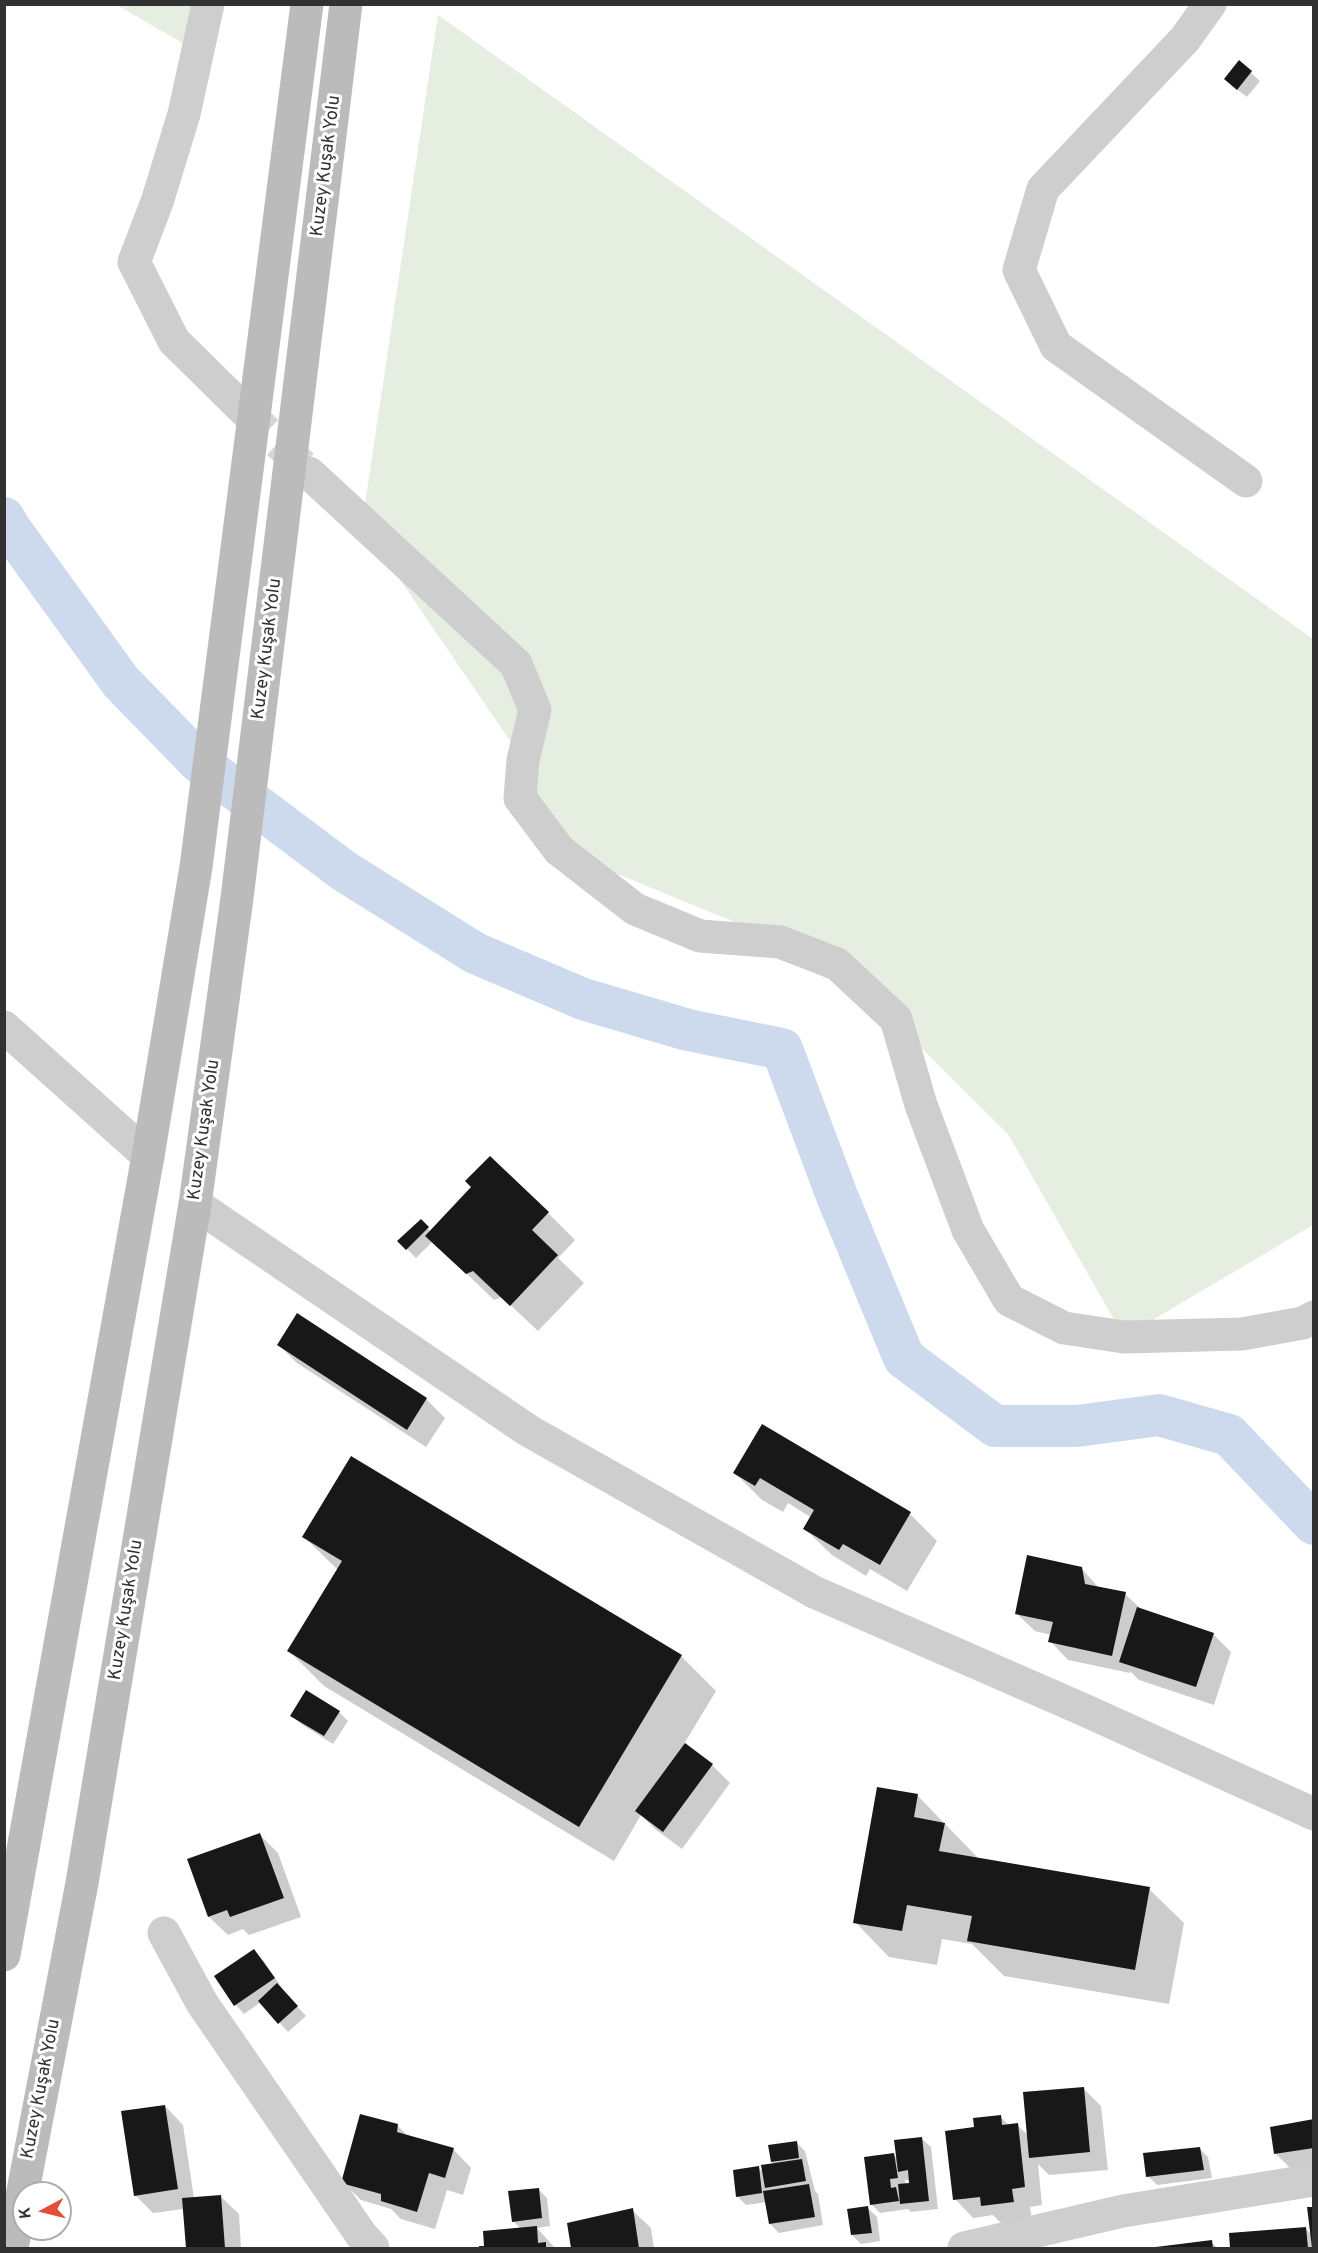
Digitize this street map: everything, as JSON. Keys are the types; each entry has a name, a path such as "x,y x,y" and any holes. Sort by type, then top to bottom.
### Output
{"main road":[{"path":"4,1955 148,1156 196,867 307,4"},
{"name":"Kuzey Kuşak Yolu","path":"12,2248 82,1883 195,1204 237,898 346,4"}],"street":[{"path":"208,4 184,114 157,202 134,261 174,341 243,409"},
{"path":"1210,4 1185,39 1043,189 1019,270 1056,346 1246,481"},
{"path":"309,473 516,664 535,710 523,760 520,798 559,849 635,909 700,936 780,942 837,964 896,1019 921,1105 968,1230 1009,1300 1064,1328 1124,1338 1242,1334 1303,1323 1314,1317"},
{"path":"4,1027 148,1156"},
{"path":"195,1204 529,1431 814,1592 1314,1814"},
{"path":"164,1933 202,2003 362,2236 373,2248"},
{"path":"964,2248 1123,2211 1314,2180"}],"shaded area":[{"path":"117,5 203,5 198,52"},
{"path":"438,15 1313,639 1313,1225 1124,1337 1008,1134 837,964 559,850 523,760 362,524"}],"building":[{"path":"1239,60 1252,71 1237,90 1224,79"},
{"path":"490,1156 549,1212 532,1230 558,1255 510,1306 473,1271 466,1274 425,1236 471,1187 465,1181"},
{"path":"421,1219 429,1227 406,1250 397,1241"},
{"path":"297,1313 427,1398 407,1430 277,1345"},
{"path":"762,1424 911,1512 880,1565 843,1544 839,1550 803,1529 814,1510 760,1478 755,1486 733,1473"},
{"path":"351,1456 682,1655 579,1827 287,1651 342,1561 302,1537"},
{"path":"1027,1555 1082,1567 1085,1584 1126,1592 1112,1656 1048,1642 1053,1622 1015,1614"},
{"path":"1137,1607 1214,1633 1196,1687 1119,1662"},
{"path":"306,1690 340,1711 324,1736 290,1716"},
{"path":"685,1743 713,1764 663,1832 635,1811"},
{"path":"877,1787 918,1794 914,1817 945,1823 939,1851 1150,1887 1135,1970 967,1941 972,1916 907,1905 902,1931 853,1923"},
{"path":"260,1833 284,1898 230,1917 227,1910 208,1917 187,1859"},
{"path":"254,1949 275,1978 234,2006 214,1976"},
{"path":"277,1983 298,2006 278,2024 258,2001"},
{"path":"1084,2087 1090,2152 1029,2158 1023,2092"},
{"path":"165,2105 178,2189 134,2196 121,2111"},
{"path":"360,2114 398,2124 397,2132 454,2148 445,2178 429,2173 417,2212 381,2201 381,2194 341,2183"},
{"path":"1001,2115 1002,2125 1018,2123 1025,2187 1012,2189 1014,2202 981,2206 980,2197 953,2200 945,2131 974,2127 973,2118"},
{"path":"1314,2119 1314,2148 1274,2154 1270,2127"},
{"path":"922,2137 929,2201 900,2204 898,2184 909,2183 908,2170 898,2172 894,2140"},
{"path":"797,2141 799,2158 771,2162 768,2145"},
{"path":"1200,2147 1204,2170 1146,2177 1143,2153"},
{"path":"894,2153 898,2178 890,2179 891,2188 896,2187 899,2201 870,2205 864,2157"},
{"path":"802,2159 806,2181 765,2188 761,2165"},
{"path":"759,2166 762,2193 736,2197 733,2170"},
{"path":"809,2184 815,2217 769,2224 763,2191"},
{"path":"539,2188 542,2218 512,2222 508,2191"},
{"path":"221,2195 225,2248 186,2248 182,2198"},
{"path":"868,2206 872,2233 851,2235 847,2209"},
{"path":"1307,2207 1314,2207 1314,2248 1312,2248"},
{"path":"633,2208 639,2248 571,2248 567,2223"},
{"path":"537,2226 538,2243 546,2242 546,2248 479,2248 479,2246 484,2246 483,2231"},
{"path":"1306,2227 1308,2248 1230,2248 1229,2233"},
{"path":"1212,2240 1213,2248 1156,2248 1156,2247"}],"waterway":[{"path":"4,518 121,682 200,763 344,871 475,953 583,999 688,1030 782,1049 837,1196 904,1358 995,1426 1077,1426 1159,1415 1229,1435 1314,1524"}],"tunnel":[{"path":"243,409 309,472"}]}
